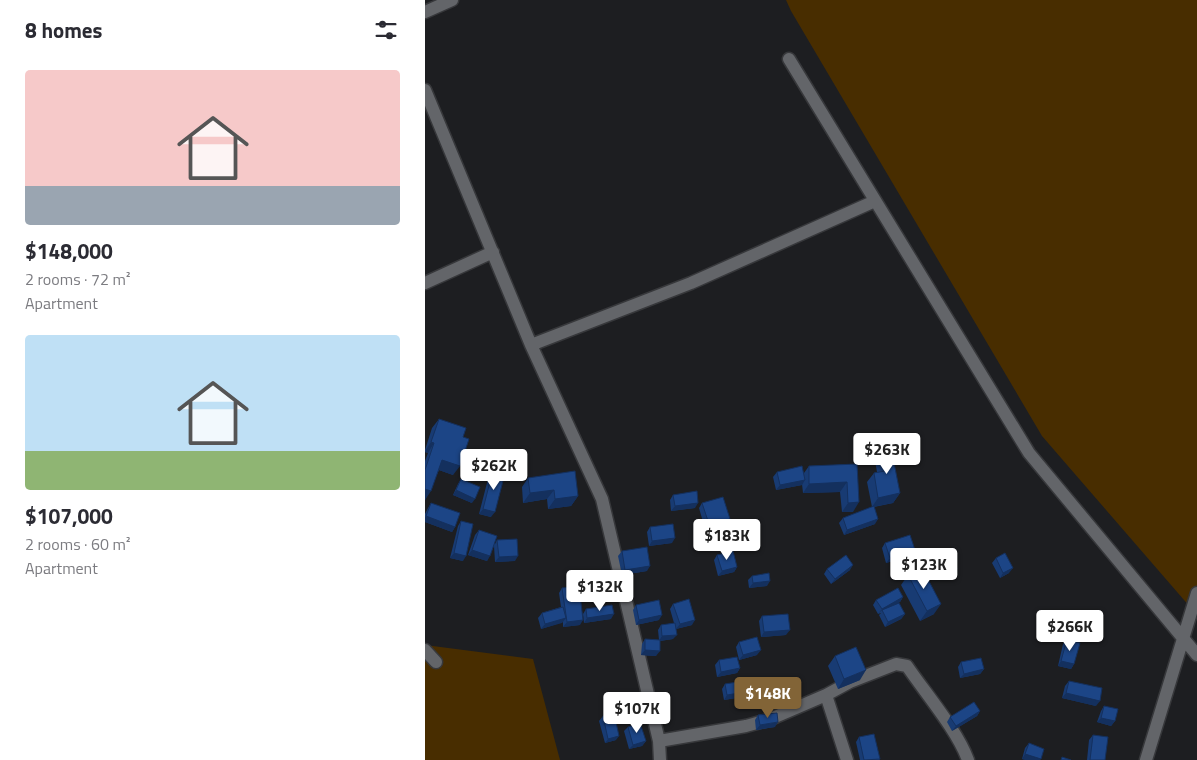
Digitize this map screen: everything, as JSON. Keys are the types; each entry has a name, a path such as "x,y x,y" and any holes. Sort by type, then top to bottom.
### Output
{"street":[{"path":"425,12 452,0"},
{"path":"789,60 1029,453 1197,655"},
{"path":"425,90 531,345 603,499 659,741 659,760"},
{"path":"531,345 691,283 875,202"},
{"path":"425,283 493,252"},
{"path":"1146,760 1197,593"},
{"path":"425,650 436,662"},
{"path":"659,741 746,726 769,720 826,695 850,682 896,664 907,666 956,736 968,760"},
{"path":"826,695 847,760"}],"shaded area":[{"path":"786,0 1197,0 1197,615 1042,436"},
{"path":"425,645 533,659 560,760 425,760"}],"building":[{"path":"439,419 466,428 463,437 469,439 460,466 442,460 431,491 425,489 425,470 434,443 431,442"},
{"path":"890,443 900,493 878,498 874,473 885,471 881,445"},
{"path":"857,464 859,502 848,503 847,482 809,484 809,466"},
{"path":"802,466 805,480 780,485 777,472"},
{"path":"493,470 505,473 495,512 483,509"},
{"path":"575,471 578,496 555,499 554,490 530,493 528,478"},
{"path":"461,479 480,487 475,499 456,490"},
{"path":"697,491 698,503 675,506 673,495"},
{"path":"723,497 730,519 709,524 702,503"},
{"path":"431,503 460,513 455,527 426,516"},
{"path":"874,506 878,519 847,530 843,518"},
{"path":"461,521 473,524 466,556 454,553"},
{"path":"673,524 675,538 652,541 650,527"},
{"path":"479,530 497,536 490,556 472,550"},
{"path":"910,535 915,550 890,558 885,543"},
{"path":"517,539 518,556 499,557 497,540"},
{"path":"647,547 650,566 625,570 622,551"},
{"path":"733,551 737,567 722,571 717,555"},
{"path":"1005,553 1013,568 1003,573 996,558"},
{"path":"846,555 853,565 835,579 827,569"},
{"path":"953,556 957,569 934,576 930,562"},
{"path":"922,568 941,604 927,611 908,575"},
{"path":"769,573 770,581 753,583 752,576"},
{"path":"579,586 583,620 567,622 562,588"},
{"path":"898,588 903,597 882,609 876,600"},
{"path":"689,599 695,620 680,624 673,604"},
{"path":"659,600 662,615 639,620 636,605"},
{"path":"899,603 905,614 888,622 882,610"},
{"path":"612,605 614,614 587,618 586,609"},
{"path":"563,607 566,618 545,624 542,613"},
{"path":"788,614 790,630 764,632 762,616"},
{"path":"675,623 677,635 662,636 661,625"},
{"path":"757,637 761,650 743,655 739,642"},
{"path":"645,639 660,640 660,651 645,650"},
{"path":"1067,639 1080,643 1074,664 1061,661"},
{"path":"856,647 866,670 844,679 835,656"},
{"path":"737,657 740,668 721,672 719,660"},
{"path":"981,658 984,669 964,674 961,662"},
{"path":"756,679 758,690 727,695 725,684"},
{"path":"1069,681 1102,688 1100,701 1066,693"},
{"path":"974,702 980,711 956,726 950,717"},
{"path":"1104,706 1118,709 1115,721 1101,718"},
{"path":"614,713 619,736 608,739 603,716"},
{"path":"777,713 778,722 760,725 758,715"},
{"path":"640,723 646,741 633,745 628,727"},
{"path":"874,734 880,759 864,760 859,737"},
{"path":"1093,735 1108,737 1105,760 1090,760"},
{"path":"1029,743 1044,749 1041,759 1025,754"}]}
